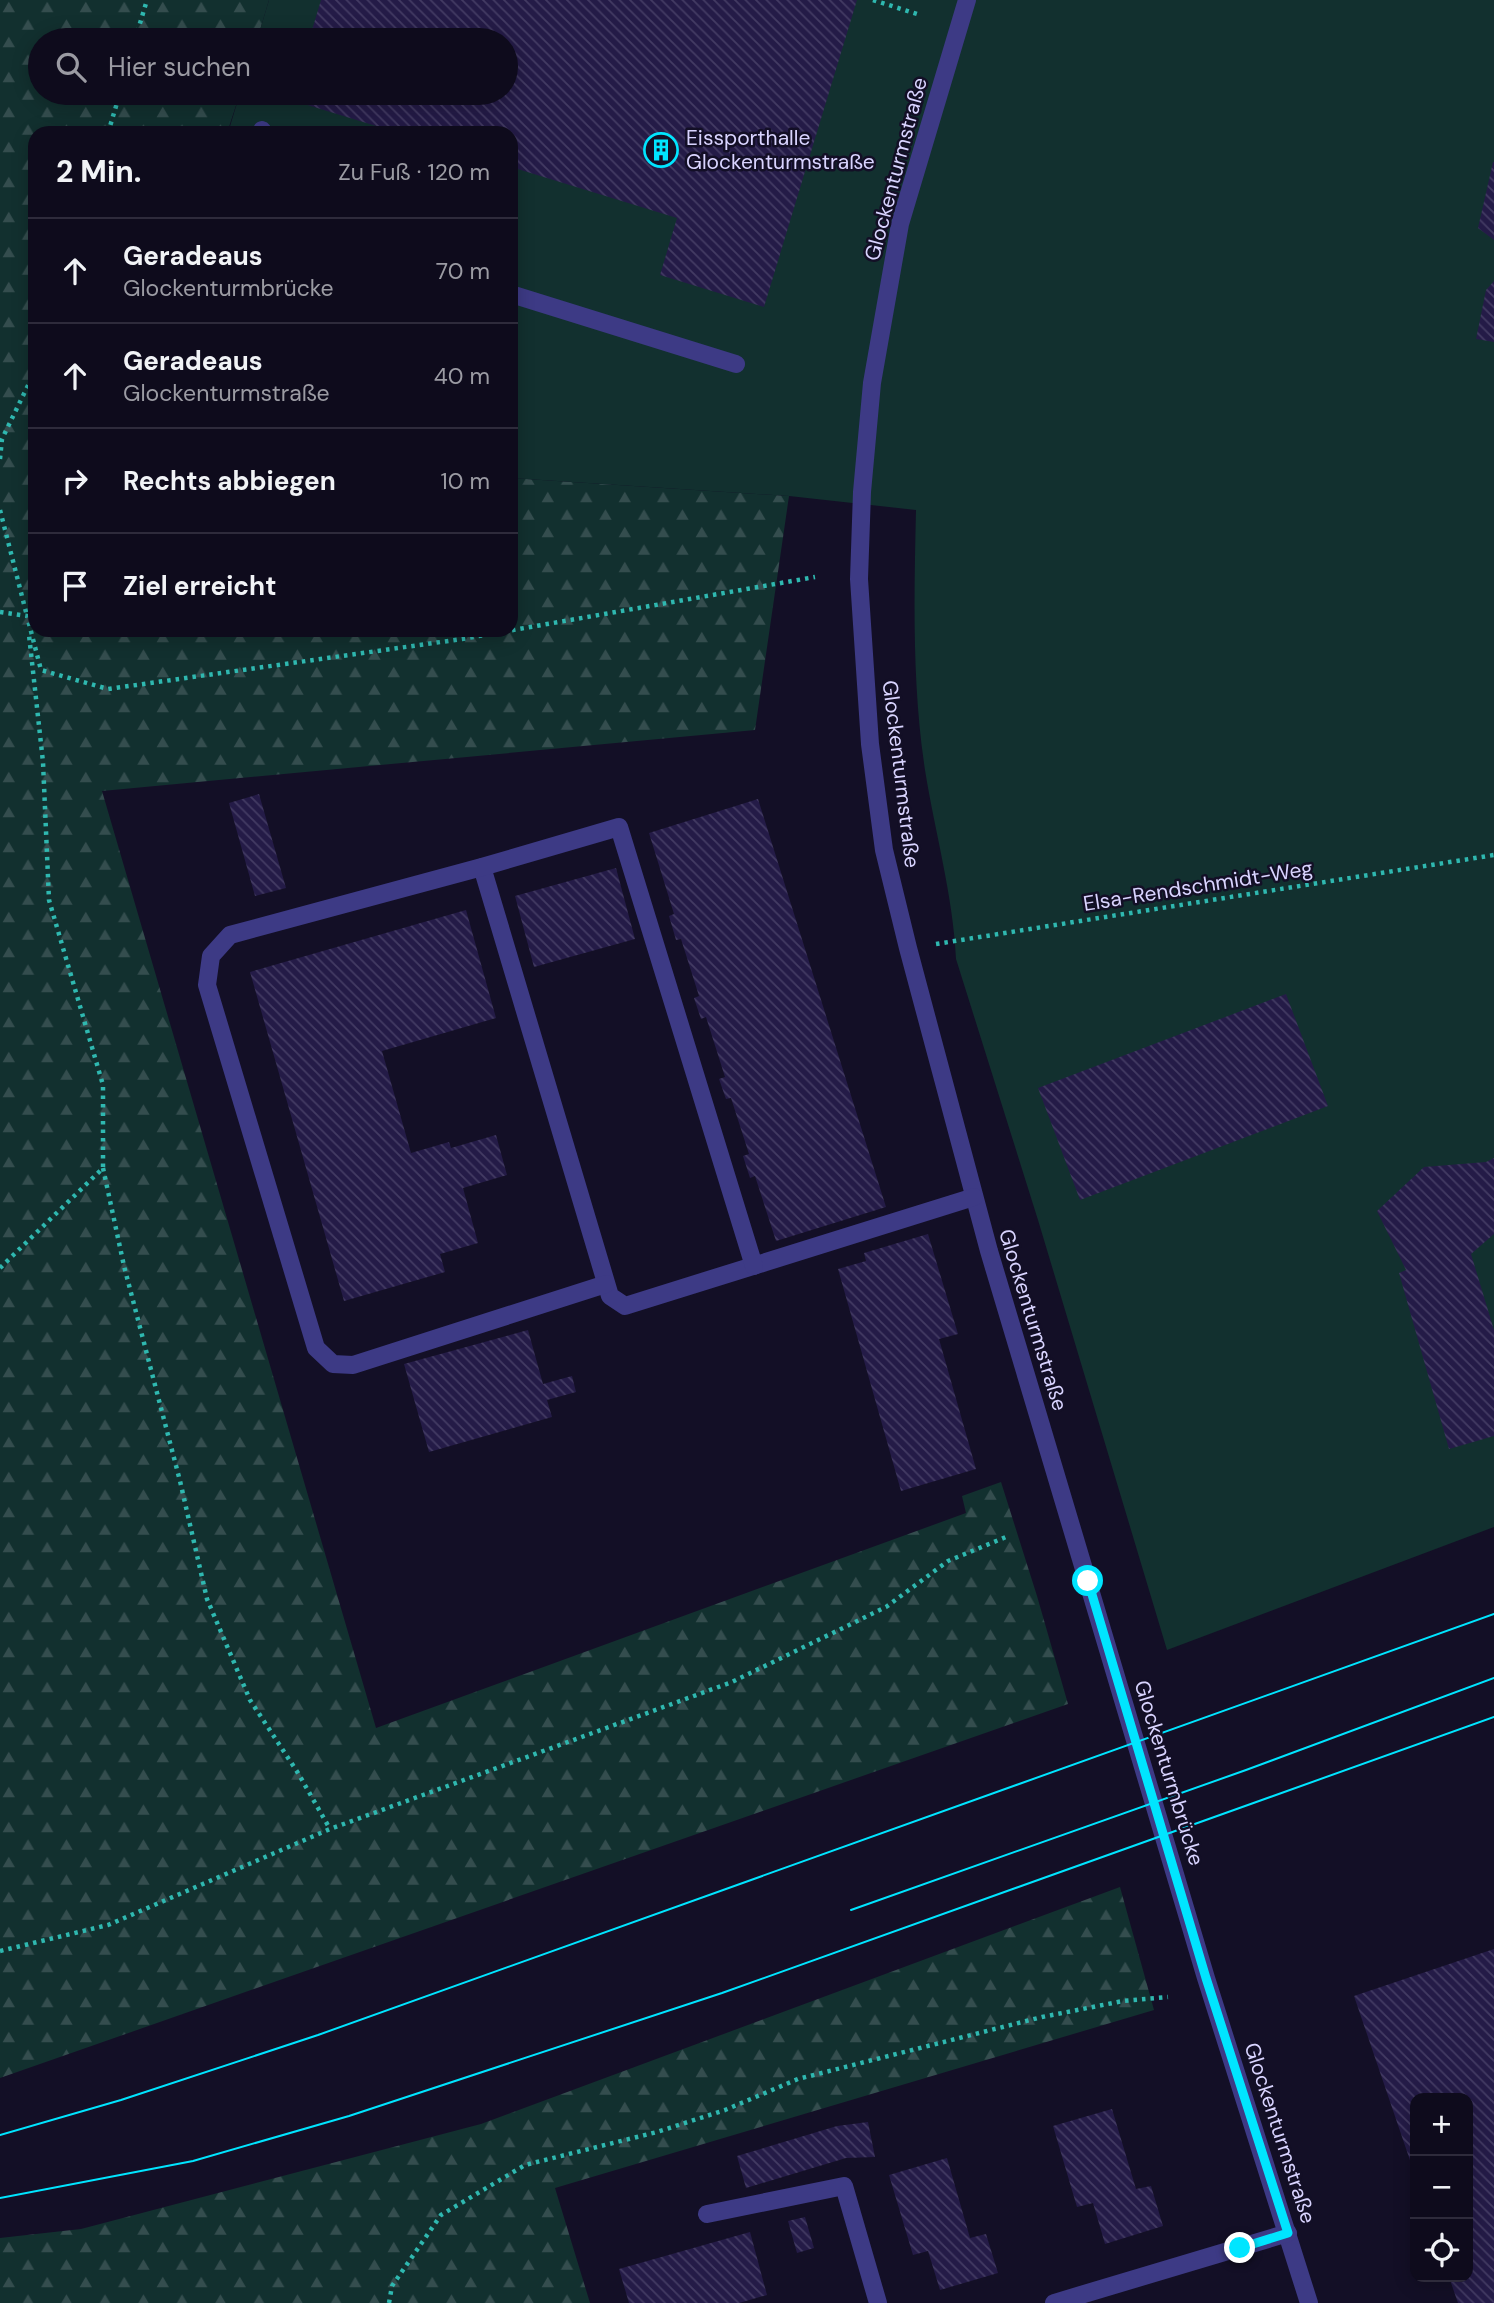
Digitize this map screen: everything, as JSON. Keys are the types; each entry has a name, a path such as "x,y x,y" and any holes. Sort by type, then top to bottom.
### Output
{"street":[{"name":"Glockenturmstraße","path":"967,0 900,224 872,383 862,492 859,579 870,744 884,850 908,948 974,1197 1088,1581"},
{"path":"518,296 736,364"},
{"path":"606,1284 353,1366 333,1364 316,1348 207,985 211,956 230,934 482,867 619,827 754,1266"},
{"path":"482,867 610,1296 625,1306 974,1197"},
{"name":"Glockenturmbrücke","path":"1088,1581 1206,1978"},
{"name":"Glockenturmstraße","path":"1206,1978 1309,2303"},
{"path":"707,2214 844,2186 878,2303"},
{"path":"1054,2303 1288,2233"}],"path":[{"path":"139,28 147,0"},
{"path":"873,0 917,15"},
{"path":"110,126 116,105"},
{"path":"0,459 2,439 28,385"},
{"path":"0,510 28,620"},
{"path":"518,629 815,577"},
{"path":"0,611 27,616"},
{"path":"27,616 28,625"},
{"path":"29,637 43,762 49,900 103,1085 103,1168 124,1266 180,1481 207,1599 250,1700 298,1773 330,1829"},
{"path":"32,637 41,670 108,689 473,637"},
{"name":"Elsa-Rendschmidt-Weg","path":"908,948 1494,855"},
{"path":"0,1268 103,1168"},
{"path":"0,1951 108,1925 330,1829 732,1682 886,1607 948,1561 1006,1537"},
{"path":"389,2303 392,2286 441,2215 525,2165 657,2132 725,2110 797,2079 1042,2017 1123,2001 1168,1997"}],"green space":[{"path":"0,0 269,0 261,28 28,28 28,105 236,105 229,126 28,126 28,637 518,637 518,478 789,496 755,730 102,791 376,1728 966,1513 962,1496 1001,1482 1068,1704 0,2078"},
{"path":"269,0 1494,0 1494,1527 1167,1650 1038,1220 956,959 948,888 925,770 918,705 916,510 789,496 518,478 518,126 230,126 236,105 518,105 518,28 261,28"},
{"path":"1120,1887 1154,2010 555,2188 590,2303 0,2303 0,2238 81,2229 481,2124"}],"building":[{"name":"Eissporthalle Glockenturmstraße","path":"321,0 857,0 764,307 660,275 677,218 518,169 518,126 376,126 307,105 518,105 518,28 313,28"},
{"path":"1494,162 1494,240 1478,228"},
{"path":"1494,281 1494,342 1476,339 1486,290"},
{"path":"259,794 286,888 255,896 229,803"},
{"path":"758,799 886,1207 776,1241 755,1176 750,1178 743,1156 749,1154 731,1098 726,1099 719,1079 725,1077 706,1017 701,1019 694,998 699,996 681,939 676,940 669,916 674,914 649,833"},
{"path":"616,868 635,939 534,967 515,896"},
{"path":"466,910 496,1018 382,1051 411,1153 449,1142 451,1148 496,1135 507,1175 463,1188 478,1243 440,1254 445,1272 344,1301 250,972"},
{"path":"1286,994 1328,1106 1080,1200 1038,1088"},
{"path":"1494,1158 1494,1234 1471,1254 1494,1330 1494,1436 1449,1449 1399,1273 1406,1270 1377,1211 1424,1167 1486,1162"},
{"path":"928,1234 958,1334 939,1339 976,1469 901,1491 838,1269 866,1261 864,1253"},
{"path":"528,1330 543,1384 572,1376 576,1392 547,1400 552,1417 429,1452 404,1364"},
{"path":"1494,1949 1494,2303 1458,2303 1451,2282 1473,2282 1473,2093 1410,2093 1410,2160 1354,1996"},
{"path":"1112,2109 1136,2189 1151,2186 1163,2226 1105,2244 1093,2203 1077,2207 1053,2126"},
{"path":"868,2122 875,2157 846,2158 746,2188 737,2156 837,2126"},
{"path":"947,2158 970,2238 986,2234 998,2273 940,2290 928,2251 913,2255 889,2175"},
{"path":"805,2217 814,2248 797,2253 788,2221"},
{"path":"750,2232 767,2295 739,2303 629,2303 619,2269"}],"tram line":[{"path":"0,2135 121,2100 318,2035 1494,1614"},
{"path":"851,1910 1246,1770 1494,1678"},
{"path":"0,2198 193,2161 349,2116 722,1993 1494,1717"}],"place":[{"name":"Eissporthalle Glockenturmstraße","path":"661,150"}],"route":[{"path":"1088,1581 1206,1978 1288,2233 1240,2248"}]}
